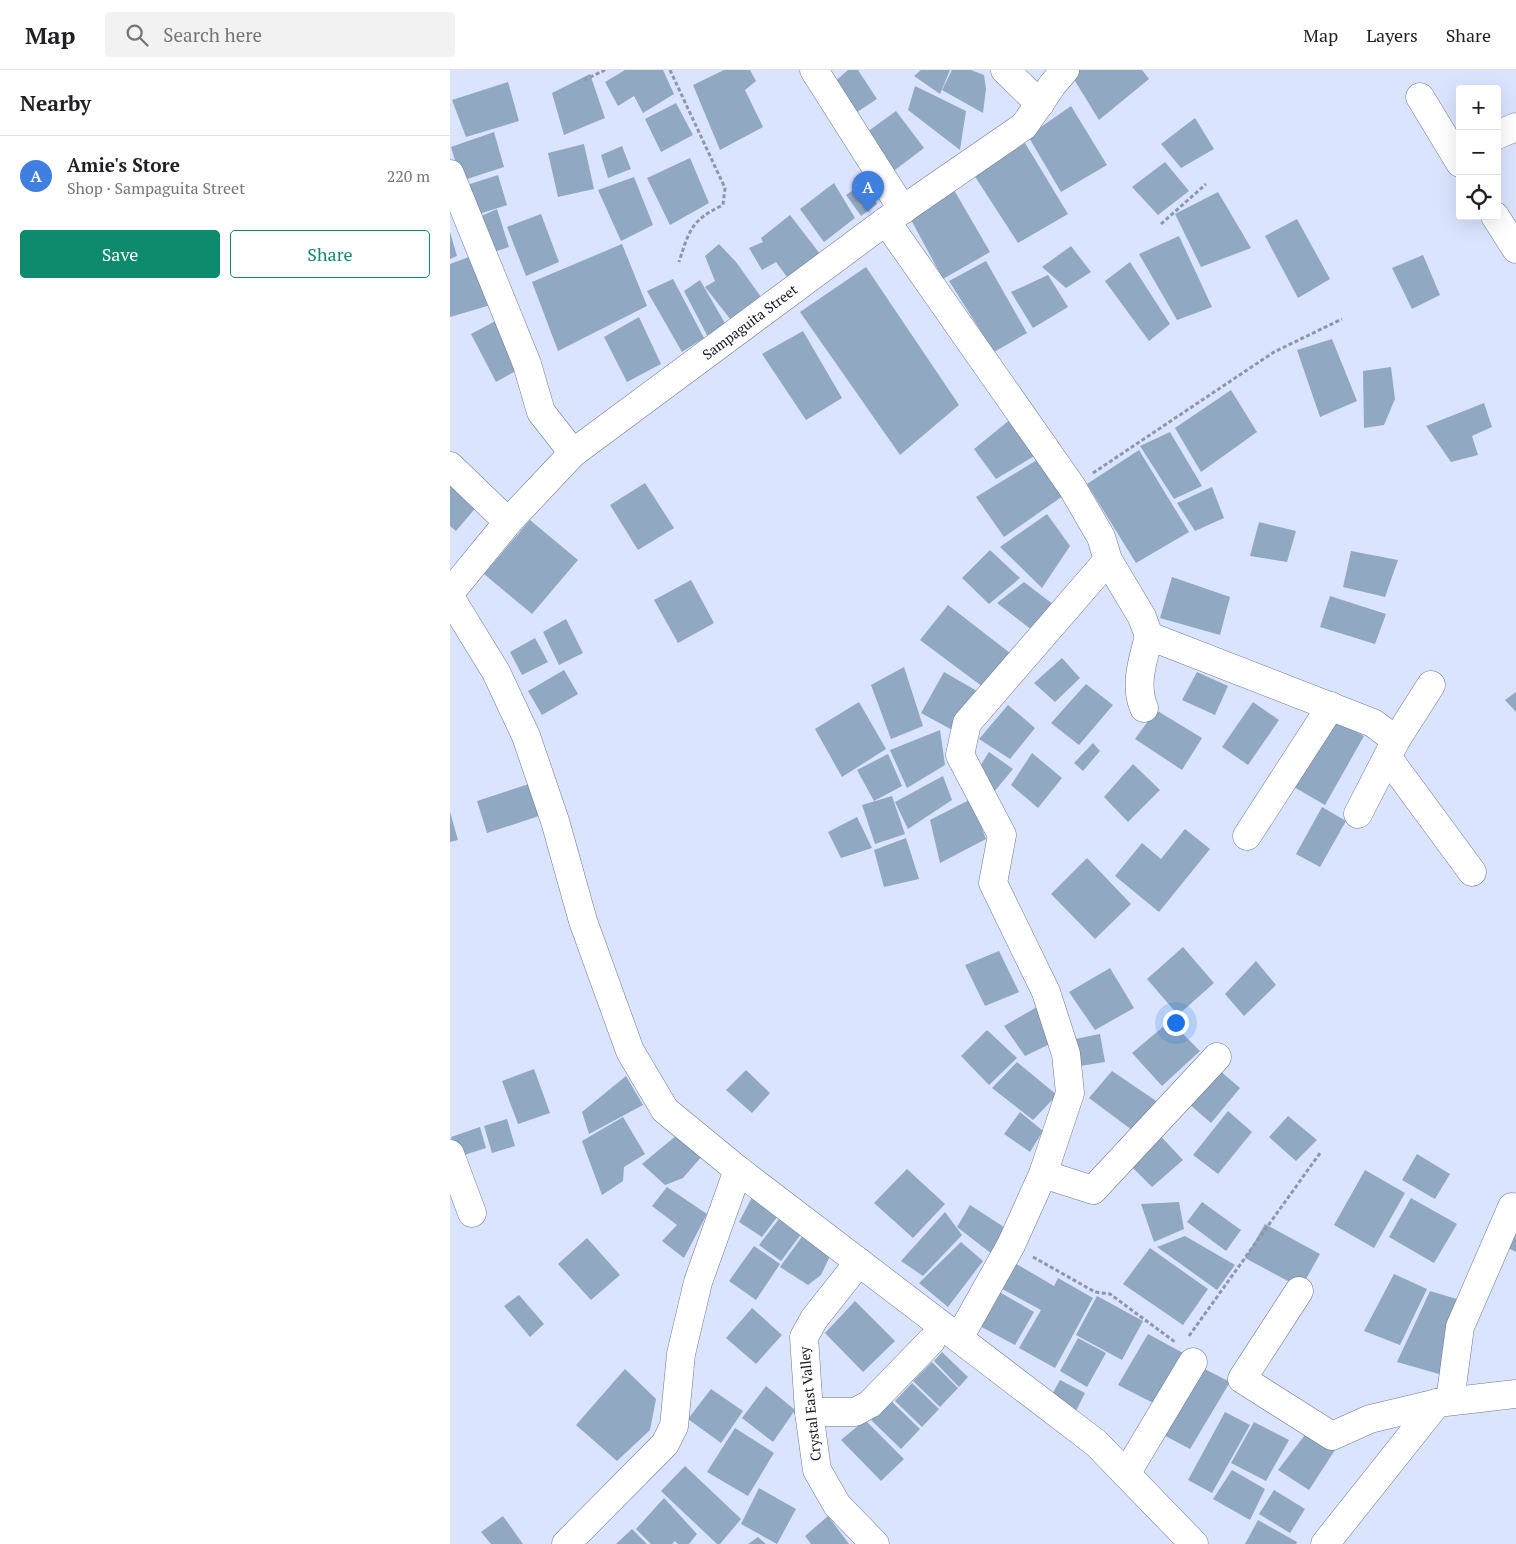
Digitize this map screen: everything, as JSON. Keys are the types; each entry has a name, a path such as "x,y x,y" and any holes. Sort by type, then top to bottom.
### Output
{"street":[{"path":"814,70 894,215 1072,487 1101,537 1108,560 1142,617 1149,636 1141,667 1138,695 1144,708"},
{"path":"1005,70 1040,104"},
{"name":"Sampaguita Street","path":"450,593 508,522 573,454 894,215 1024,126 1053,84 1066,70"},
{"path":"1420,97 1456,152"},
{"path":"1501,133 1516,127"},
{"path":"450,174 527,364 541,412 573,454"},
{"path":"450,466 508,522"},
{"path":"959,1338 1011,1245 1043,1174 1070,1093 1066,1054 1046,992 993,883 1002,835 960,755 966,723 1108,560"},
{"path":"450,597 496,672 526,736 555,821 583,921 630,1051 665,1110 738,1170 1096,1443 1194,1544"},
{"path":"1149,636 1373,723 1472,872"},
{"path":"1358,814 1392,749 1431,685"},
{"path":"1246,836 1331,706"},
{"path":"1043,1174 1093,1190 1217,1057"},
{"path":"450,1154 472,1213"},
{"path":"566,1544 665,1444 674,1426 681,1354 698,1282 738,1170"},
{"path":"1325,1544 1444,1402 1460,1327 1512,1207"},
{"name":"Crystal East Valley","path":"859,1262 814,1319 804,1337 809,1412 817,1470 837,1504 875,1544"},
{"path":"1299,1291 1242,1379 1332,1436 1370,1419 1444,1402 1515,1391"},
{"path":"809,1412 855,1412 870,1404 931,1341"},
{"path":"1126,1474 1190,1350"}],"path":[{"path":"584,80 605,70"},
{"path":"670,70 725,188 723,205 708,212 690,228 679,262"},
{"path":"1161,224 1206,184"},
{"path":"1072,487 1274,352 1342,319"},
{"path":"1190,1350 1320,1153"},
{"path":"1011,1245 1096,1292 1110,1294"}],"building":[{"path":"625,70 663,70 674,94 643,113 634,96 618,106 605,82"},
{"path":"724,70 750,70 756,81 745,90 763,127 720,150 693,85"},
{"path":"848,70 858,70 877,99 854,114 831,85"},
{"path":"921,70 950,70 940,94 914,76"},
{"path":"952,70 971,70 984,75 986,89 983,113 942,90"},
{"path":"1079,70 1142,70 1149,79 1099,120 1072,76"},
{"path":"590,74 605,118 564,135 552,93"},
{"path":"508,82 519,121 466,137 452,100"},
{"path":"915,86 966,111 960,150 908,110"},
{"path":"676,103 693,135 661,152 645,119"},
{"path":"1071,106 1107,165 1061,192 1028,136"},
{"path":"896,111 924,148 891,173 867,132"},
{"path":"1195,118 1214,149 1181,168 1161,144"},
{"path":"494,132 504,167 461,181 451,147"},
{"path":"1025,143 1068,214 1018,243 974,175"},
{"path":"584,144 594,189 558,197 548,153"},
{"path":"622,146 631,169 608,178 601,155"},
{"path":"690,158 709,203 670,225 647,178"},
{"path":"1165,162 1189,191 1158,215 1132,187"},
{"path":"498,175 507,205 476,215 467,185"},
{"path":"634,177 653,225 621,241 598,190"},
{"path":"865,182 877,204 861,216 846,195"},
{"path":"834,183 855,218 824,242 800,209"},
{"path":"954,190 990,252 943,279 909,216"},
{"path":"1218,192 1251,248 1201,267 1175,214"},
{"path":"497,209 509,247 485,255 472,220"},
{"path":"541,214 559,262 526,276 507,227"},
{"path":"790,215 820,254 787,277 776,262 762,270 749,248 763,242 761,238"},
{"path":"1297,219 1330,279 1298,298 1265,236"},
{"path":"450,232 457,256 450,259"},
{"path":"1179,236 1212,307 1177,320 1139,254"},
{"path":"622,244 647,306 558,351 532,282"},
{"path":"719,244 736,262 761,297 731,320 705,287 715,281 705,256"},
{"path":"1071,246 1091,272 1066,288 1042,267"},
{"path":"477,254 494,304 450,317 450,264"},
{"path":"1423,255 1440,295 1412,309 1392,268"},
{"path":"986,261 1027,333 994,352 949,281"},
{"path":"1130,262 1170,324 1149,341 1105,281"},
{"path":"866,267 959,405 900,455 800,312"},
{"path":"1048,275 1068,307 1033,328 1011,292"},
{"path":"673,279 704,338 682,352 647,291"},
{"path":"700,280 726,325 708,337 684,291"},
{"path":"503,317 528,364 496,382 471,334"},
{"path":"639,317 661,364 627,382 604,337"},
{"path":"803,331 842,398 806,420 762,354"},
{"path":"1332,339 1357,401 1320,417 1297,350"},
{"path":"1391,367 1395,399 1384,425 1364,428 1363,371"},
{"path":"1231,390 1257,432 1201,472 1175,428"},
{"path":"1484,403 1492,427 1472,436 1478,455 1451,462 1426,426"},
{"path":"1012,418 1036,455 996,479 974,449"},
{"path":"1170,432 1202,486 1174,499 1140,446"},
{"path":"1139,450 1189,532 1136,563 1087,484"},
{"path":"450,457 489,492 456,531 450,526"},
{"path":"1037,460 1063,496 1004,537 976,497"},
{"path":"645,483 674,528 638,550 610,505"},
{"path":"1212,487 1224,518 1195,531 1177,503"},
{"path":"1047,514 1070,546 1042,588 1000,547"},
{"path":"530,520 578,560 532,614 484,574"},
{"path":"1259,522 1296,531 1287,562 1250,556"},
{"path":"990,550 1020,578 989,604 962,578"},
{"path":"1351,551 1398,560 1385,597 1343,587"},
{"path":"1172,577 1230,597 1220,635 1160,618"},
{"path":"691,580 714,623 678,643 654,600"},
{"path":"1024,582 1054,605 1032,630 997,603"},
{"path":"1330,596 1386,614 1375,644 1320,627"},
{"path":"948,605 1010,653 983,687 920,640"},
{"path":"566,619 583,653 559,665 543,632"},
{"path":"535,638 548,662 522,675 510,652"},
{"path":"1062,658 1080,678 1055,702 1034,683"},
{"path":"904,667 923,726 891,739 871,685"},
{"path":"564,670 578,694 542,715 528,691"},
{"path":"944,672 977,691 956,732 921,713"},
{"path":"1197,672 1228,686 1215,715 1182,700"},
{"path":"1086,684 1113,705 1079,745 1051,723"},
{"path":"1516,692 1516,712 1505,700"},
{"path":"859,702 886,749 842,777 815,729"},
{"path":"1253,702 1279,720 1248,765 1222,747"},
{"path":"1008,705 1035,728 1010,759 979,739"},
{"path":"1156,710 1202,738 1182,770 1135,739"},
{"path":"1326,715 1364,736 1325,805 1287,783"},
{"path":"940,730 945,765 907,788 890,750"},
{"path":"1093,743 1100,751 1083,771 1074,763"},
{"path":"989,752 1013,769 994,792 977,771"},
{"path":"1032,753 1062,778 1038,808 1011,785"},
{"path":"888,754 902,786 874,801 857,770"},
{"path":"1133,764 1160,790 1128,822 1104,797"},
{"path":"943,776 952,800 908,829 895,802"},
{"path":"532,783 542,815 487,833 477,801"},
{"path":"892,796 905,834 875,844 862,805"},
{"path":"971,799 986,839 940,863 930,820"},
{"path":"1322,807 1346,821 1320,867 1296,854"},
{"path":"450,812 458,840 450,842"},
{"path":"857,817 872,848 841,858 828,832"},
{"path":"1185,829 1210,849 1159,912 1115,876 1142,843 1161,859"},
{"path":"906,838 919,879 884,887 874,850"},
{"path":"1087,858 1131,904 1095,939 1051,894"},
{"path":"1183,947 1214,983 1178,1015 1147,979"},
{"path":"999,951 1019,992 985,1006 965,965"},
{"path":"1256,961 1276,985 1244,1016 1225,994"},
{"path":"1110,968 1134,1008 1095,1030 1069,992"},
{"path":"1037,1007 1054,1042 1025,1056 1004,1026"},
{"path":"1170,1021 1200,1051 1162,1086 1132,1053"},
{"path":"987,1030 1017,1058 989,1085 961,1056"},
{"path":"1100,1034 1105,1062 1080,1066 1075,1039"},
{"path":"1017,1062 1057,1095 1033,1120 992,1088"},
{"path":"534,1069 550,1113 518,1124 502,1081"},
{"path":"746,1070 770,1093 752,1113 726,1090"},
{"path":"1219,1070 1240,1088 1211,1123 1188,1103"},
{"path":"1112,1071 1168,1109 1140,1136 1089,1098"},
{"path":"626,1076 643,1105 589,1134 582,1112"},
{"path":"1228,1111 1252,1132 1218,1174 1193,1155"},
{"path":"1020,1112 1043,1131 1030,1152 1004,1134"},
{"path":"1288,1116 1317,1140 1296,1161 1269,1137"},
{"path":"623,1117 645,1154 624,1167 623,1181 602,1195 582,1141"},
{"path":"507,1119 515,1146 492,1153 484,1126"},
{"path":"480,1127 486,1148 458,1157 451,1137"},
{"path":"1154,1129 1183,1160 1152,1187 1123,1158"},
{"path":"683,1130 702,1156 683,1178 665,1185 642,1164"},
{"path":"1417,1154 1450,1174 1435,1199 1402,1180"},
{"path":"907,1169 945,1204 913,1238 874,1203"},
{"path":"1365,1170 1405,1193 1374,1248 1334,1225"},
{"path":"758,1186 784,1208 762,1237 739,1222"},
{"path":"667,1187 707,1214 684,1258 662,1241 677,1225 652,1206"},
{"path":"1411,1198 1457,1224 1434,1263 1389,1237"},
{"path":"1179,1202 1184,1229 1154,1242 1141,1204"},
{"path":"1202,1202 1241,1230 1226,1251 1187,1222"},
{"path":"970,1205 1007,1229 992,1254 957,1227"},
{"path":"1516,1209 1516,1252 1500,1244"},
{"path":"785,1211 805,1229 781,1261 759,1245"},
{"path":"945,1212 962,1235 923,1276 901,1261"},
{"path":"1265,1224 1320,1254 1301,1288 1245,1258"},
{"path":"806,1231 832,1252 821,1275 808,1285 780,1267"},
{"path":"1185,1236 1235,1265 1217,1290 1157,1247"},
{"path":"587,1238 620,1275 591,1300 558,1264"},
{"path":"961,1242 983,1261 948,1307 919,1283"},
{"path":"754,1246 780,1264 756,1300 729,1281"},
{"path":"1150,1248 1208,1289 1183,1325 1123,1284"},
{"path":"1008,1259 1054,1286 1058,1278 1093,1298 1055,1368 1019,1348 1041,1310 993,1284"},
{"path":"1394,1274 1427,1289 1400,1345 1364,1331"},
{"path":"996,1290 1034,1312 1015,1345 976,1324"},
{"path":"1430,1291 1470,1303 1439,1374 1397,1362"},
{"path":"519,1295 544,1324 530,1337 504,1306"},
{"path":"1097,1296 1143,1321 1122,1360 1076,1335"},
{"path":"855,1301 895,1341 863,1372 825,1333"},
{"path":"752,1308 782,1335 756,1364 726,1338"},
{"path":"1148,1334 1196,1360 1167,1410 1118,1385"},
{"path":"1078,1338 1106,1353 1087,1387 1060,1371"},
{"path":"942,1352 968,1377 959,1387 934,1361"},
{"path":"932,1362 958,1388 940,1407 913,1381"},
{"path":"1199,1366 1230,1382 1190,1449 1156,1431"},
{"path":"625,1369 656,1399 650,1430 617,1461 576,1425"},
{"path":"1060,1380 1085,1393 1076,1411 1050,1398"},
{"path":"912,1383 939,1409 922,1427 895,1401"},
{"path":"766,1386 795,1410 773,1442 742,1418"},
{"path":"711,1389 743,1411 721,1443 688,1419"},
{"path":"890,1400 920,1429 901,1449 871,1420"},
{"path":"1225,1412 1250,1425 1212,1493 1188,1480"},
{"path":"865,1420 904,1459 881,1481 841,1440"},
{"path":"1254,1422 1289,1440 1266,1481 1231,1463"},
{"path":"735,1428 774,1453 748,1496 707,1472"},
{"path":"1308,1431 1335,1450 1309,1490 1278,1470"},
{"path":"685,1466 741,1519 720,1544 717,1544 661,1491"},
{"path":"1232,1470 1265,1489 1250,1520 1213,1499"},
{"path":"759,1488 796,1509 777,1544 741,1524"},
{"path":"1274,1490 1305,1509 1290,1533 1259,1514"},
{"path":"664,1498 697,1534 689,1544 678,1544 675,1541 672,1544 651,1544 636,1529"},
{"path":"503,1516 523,1544 491,1544 481,1532"},
{"path":"828,1516 849,1544 811,1544 805,1536"},
{"path":"1258,1520 1297,1542 1296,1544 1245,1544"},
{"path":"632,1529 647,1544 616,1544"},
{"path":"758,1537 766,1544 748,1544"}],"place":[{"name":"Amie's Store","path":"868,212"}]}
